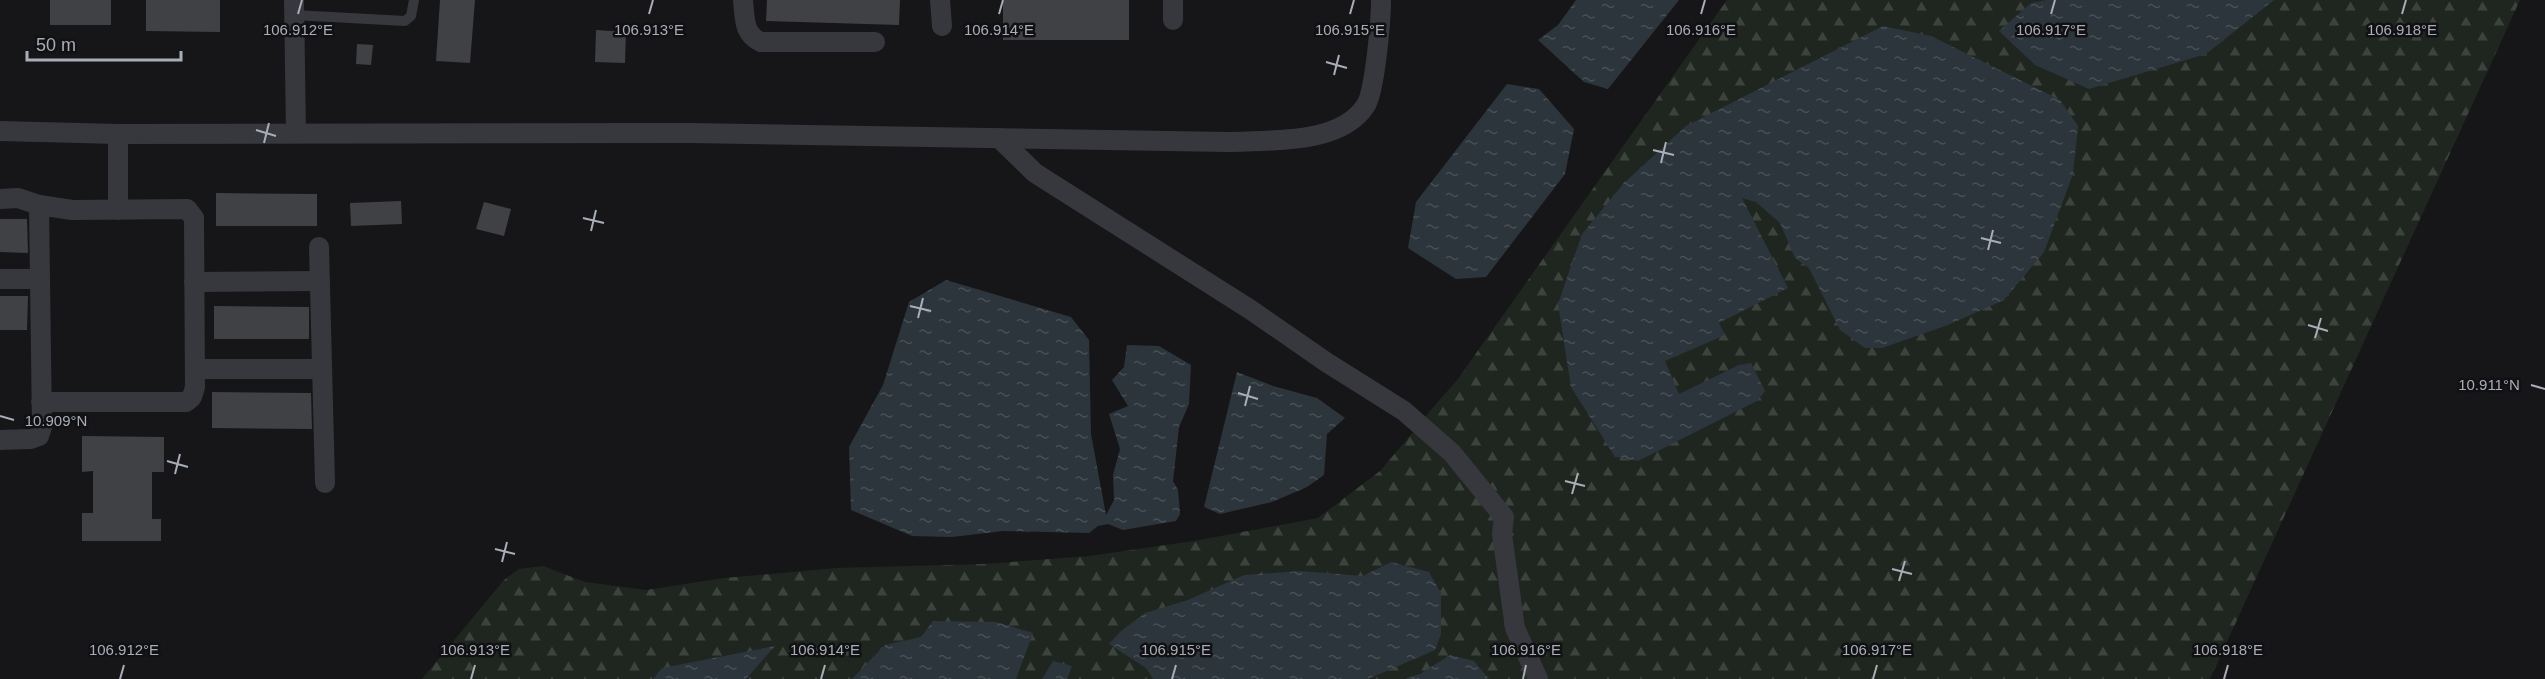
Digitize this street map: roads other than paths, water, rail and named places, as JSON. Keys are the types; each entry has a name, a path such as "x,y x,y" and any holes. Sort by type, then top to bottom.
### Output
{"street":[{"path":"743,0 747,32 752,38 761,42 875,42"},
{"path":"940,0 942,26"},
{"path":"1173,0 1173,20"},
{"path":"0,131 118,134 691,133 1228,142 1297,139 1339,129 1366,104 1375,64 1381,0"},
{"path":"294,7 296,133"},
{"path":"118,134 118,210"},
{"path":"999,138 1035,174 1251,310 1326,362 1404,411 1452,453 1504,517 1502,534 1515,628 1538,679"},
{"path":"0,199 18,198 39,205 72,210 188,209 194,218 195,369 192,397 186,402 41,402"},
{"path":"0,440 31,439 39,436 41,402 39,205"},
{"path":"319,247 325,483"},
{"path":"0,279 40,279"},
{"path":"194,282 320,281"},
{"path":"195,369 322,369"}],"lane":[{"path":"294,7 405,21 411,16 414,0"}],"water":[{"path":"1576,0 1679,0 1608,89 1584,82 1538,40 1558,25"},
{"path":"2047,0 2274,0 2206,54 2089,89 2035,65 1999,31 2031,3"},
{"path":"1883,26 1931,36 2060,100 2078,126 2073,174 2044,252 2004,300 1948,325 1882,348 1865,348 1840,330 1809,268 1795,258 1780,223 1756,202 1742,198 1788,288 1719,323 1725,335 1665,361 1679,394 1739,365 1751,363 1765,391 1757,401 1638,461 1615,457 1571,387 1558,304 1582,234 1624,183 1686,126"},
{"path":"1507,84 1539,89 1574,129 1565,174 1486,277 1456,279 1408,248 1416,202"},
{"path":"946,280 1071,317 1089,340 1091,434 1106,515 1114,500 1113,475 1120,449 1109,414 1128,406 1112,380 1124,367 1127,345 1159,346 1191,365 1189,404 1179,427 1173,481 1178,490 1180,514 1176,521 1123,530 1108,524 1098,526 1089,533 1003,531 952,537 912,536 851,510 849,447 883,385 909,302"},
{"path":"1237,372 1273,386 1317,398 1345,418 1327,434 1324,475 1307,487 1272,502 1220,514 1204,507"},
{"path":"1391,562 1429,572 1441,593 1441,634 1435,650 1368,679 1153,679 1146,668 1109,644 1121,631 1145,613 1188,600 1244,575 1300,571 1363,576"},
{"path":"933,621 996,622 1033,633 1016,679 852,679 885,645 921,637"},
{"path":"775,646 746,679 653,679 662,668"},
{"path":"1450,655 1474,661 1489,679 1405,679 1420,674"},
{"path":"1053,661 1072,666 1067,679 1042,679"}]}
